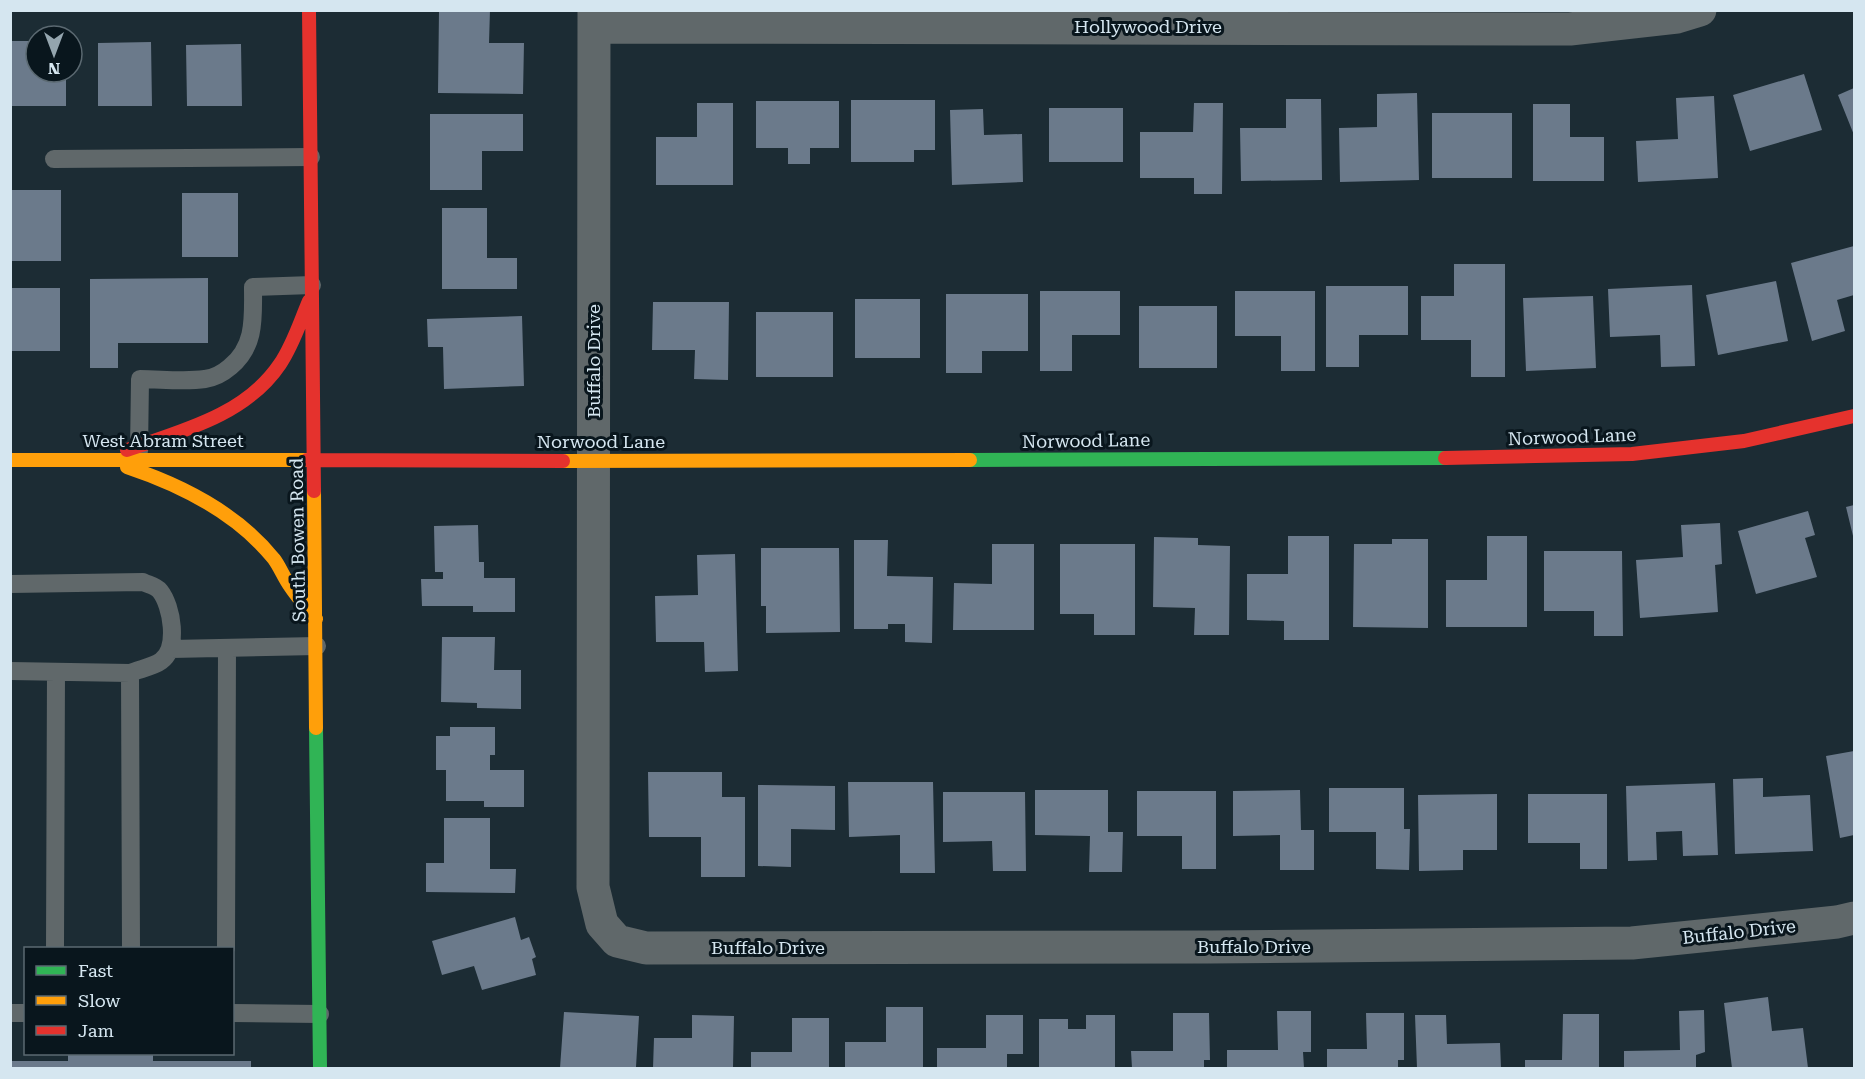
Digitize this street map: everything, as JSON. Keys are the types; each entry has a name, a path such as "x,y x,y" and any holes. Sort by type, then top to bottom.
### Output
{"main road":[{"name":"South Bowen Road","path":"309,10 320,1068"},
{"path":"139,453 204,423 252,396 280,363 312,290"},
{"name":"Norwood Lane","path":"315,460 879,461 1491,458 1632,454 1744,441 1854,416"},
{"name":"West Abram Street","path":"10,460 103,459 139,453 315,460"},
{"path":"103,459 160,478 233,519 274,559 289,585 316,619"}],"street":[{"name":"Hollywood Drive","path":"594,19 1570,29 1677,17 1700,10"},
{"name":"Buffalo Drive","path":"594,19 593,887 602,924 617,941 646,948 1210,947 1632,943 1837,922 1854,918"}],"lane":[{"path":"54,159 311,157"},
{"path":"139,453 140,379 206,380 224,373 238,360 249,344 253,324 253,287 312,290"},
{"path":"10,584 143,582 158,588 167,602 172,624 171,649 161,661 130,673 10,670"},
{"path":"171,649 317,646"},
{"path":"226,947 227,648"},
{"path":"55,947 56,672"},
{"path":"130,673 131,947"},
{"path":"234,1013 320,1014"}],"building":[{"path":"439,10 490,10 489,43 524,43 523,94 438,93"},
{"path":"10,41 24,41 24,84 66,84 66,106 10,106"},
{"path":"151,42 152,106 98,106 98,43"},
{"path":"241,44 242,106 187,106 186,45"},
{"path":"1804,74 1822,130 1750,151 1733,95"},
{"path":"1854,88 1854,135 1838,95"},
{"path":"1417,93 1419,180 1340,182 1339,128 1377,127 1377,94"},
{"path":"1714,96 1718,178 1638,182 1636,141 1678,139 1676,98"},
{"path":"1286,99 1321,99 1322,180 1241,181 1240,128 1286,128"},
{"path":"851,100 935,100 935,150 914,150 914,162 851,162"},
{"path":"756,101 839,101 839,148 810,148 810,164 788,164 788,148 756,148"},
{"path":"697,103 733,103 733,185 656,185 656,137 697,137"},
{"path":"1194,103 1223,103 1222,194 1194,194 1194,178 1140,178 1140,132 1193,132"},
{"path":"1533,104 1570,104 1570,137 1604,137 1604,181 1533,181"},
{"path":"1049,108 1123,108 1123,162 1049,162"},
{"path":"983,109 984,135 1022,134 1023,182 952,185 950,110"},
{"path":"1432,113 1512,113 1512,178 1432,178"},
{"path":"430,114 523,114 523,151 482,151 482,190 430,190"},
{"path":"10,190 61,190 61,261 10,261"},
{"path":"182,193 238,193 238,257 182,257"},
{"path":"442,208 487,208 487,258 517,258 517,289 442,289"},
{"path":"1854,246 1854,295 1837,300 1845,331 1812,341 1791,263"},
{"path":"1454,264 1505,264 1505,377 1471,377 1471,340 1421,340 1421,296 1454,296"},
{"path":"208,278 208,343 118,343 118,368 90,368 90,279"},
{"path":"1776,281 1788,341 1718,355 1706,295"},
{"path":"1692,285 1695,366 1661,367 1660,335 1610,337 1608,289"},
{"path":"1326,286 1408,286 1408,335 1359,335 1359,367 1326,367"},
{"path":"10,288 60,288 60,351 10,351"},
{"path":"1040,291 1120,291 1120,335 1072,335 1072,371 1040,371"},
{"path":"1235,291 1315,291 1315,371 1281,371 1281,336 1235,336"},
{"path":"946,294 1028,294 1028,351 982,351 982,373 946,373"},
{"path":"1593,296 1596,368 1526,371 1523,298"},
{"path":"855,299 920,299 920,358 855,358"},
{"path":"653,302 729,302 728,380 694,379 695,350 652,350"},
{"path":"1139,306 1217,306 1217,368 1139,368"},
{"path":"756,312 833,312 833,377 756,377"},
{"path":"522,316 524,386 444,389 443,347 428,347 427,319"},
{"path":"1854,505 1854,540 1846,507"},
{"path":"1808,511 1815,535 1805,538 1817,577 1756,594 1738,531"},
{"path":"1720,523 1722,564 1715,565 1718,612 1640,618 1636,560 1683,557 1681,525"},
{"path":"478,525 479,562 484,562 484,578 515,578 515,612 473,612 473,606 422,606 421,579 443,579 443,572 435,572 434,526"},
{"path":"1288,536 1329,536 1329,640 1284,640 1284,621 1247,620 1247,574 1288,574"},
{"path":"1487,536 1527,536 1527,627 1446,627 1446,580 1487,580"},
{"path":"1154,537 1198,538 1198,545 1230,546 1229,635 1194,635 1195,608 1153,607"},
{"path":"1392,539 1428,539 1428,628 1353,627 1354,544 1392,544"},
{"path":"854,540 888,540 887,576 933,577 932,643 905,642 905,624 888,624 888,629 854,629"},
{"path":"992,544 1034,544 1034,630 953,630 954,583 992,584"},
{"path":"1060,544 1135,544 1135,635 1094,635 1094,614 1060,614"},
{"path":"761,548 839,548 840,632 766,633 766,606 761,606"},
{"path":"1544,551 1622,551 1623,636 1594,636 1594,611 1544,611"},
{"path":"735,554 738,671 705,672 704,642 656,642 655,596 698,595 697,555"},
{"path":"442,637 495,637 494,670 521,670 521,709 477,708 477,703 441,702"},
{"path":"450,727 495,727 495,755 490,755 490,770 524,770 524,807 484,807 484,801 446,801 446,770 436,770 436,736 450,736"},
{"path":"1854,751 1854,835 1840,838 1826,756"},
{"path":"648,772 722,772 722,797 745,797 745,877 701,877 701,837 649,837"},
{"path":"1763,778 1763,797 1810,795 1813,851 1735,854 1733,779"},
{"path":"848,782 933,782 935,873 900,873 900,835 849,837"},
{"path":"1715,783 1718,855 1683,856 1682,831 1656,832 1657,860 1628,861 1626,786"},
{"path":"758,785 835,786 835,830 791,829 791,867 758,866"},
{"path":"1329,788 1404,788 1404,829 1410,829 1409,870 1376,869 1376,832 1329,832"},
{"path":"1035,790 1108,790 1108,832 1123,832 1122,872 1089,872 1090,836 1035,835"},
{"path":"1300,790 1301,830 1314,830 1314,870 1280,870 1280,835 1233,836 1233,791"},
{"path":"1137,791 1216,791 1216,869 1182,869 1182,836 1137,836"},
{"path":"943,792 1025,792 1026,871 993,871 992,841 943,842"},
{"path":"1497,794 1497,850 1463,850 1463,870 1419,871 1418,795"},
{"path":"1528,794 1607,794 1607,869 1580,869 1580,843 1528,843"},
{"path":"444,818 490,818 490,869 516,869 515,893 426,892 426,863 444,863"},
{"path":"515,917 521,940 529,937 536,957 532,959 536,975 482,990 474,966 442,975 432,941"},
{"path":"1768,997 1772,1031 1803,1028 1808,1068 1732,1068 1724,1003"},
{"path":"886,1007 923,1007 923,1068 845,1068 845,1042 886,1042"},
{"path":"1704,1010 1705,1052 1696,1055 1696,1068 1624,1068 1624,1051 1680,1050 1679,1011"},
{"path":"1277,1011 1311,1011 1311,1052 1303,1052 1304,1068 1227,1068 1227,1050 1278,1050"},
{"path":"564,1012 639,1016 636,1067 560,1068"},
{"path":"1173,1013 1209,1013 1210,1060 1204,1060 1204,1068 1132,1068 1131,1051 1173,1051"},
{"path":"1366,1013 1404,1013 1404,1060 1398,1060 1398,1068 1327,1068 1327,1049 1367,1049"},
{"path":"1563,1014 1599,1014 1599,1068 1525,1068 1525,1060 1562,1060"},
{"path":"692,1015 734,1016 733,1068 653,1068 654,1038 692,1038"},
{"path":"986,1015 1023,1015 1023,1054 1007,1054 1007,1068 937,1068 937,1048 986,1048"},
{"path":"1086,1015 1115,1015 1115,1068 1039,1068 1039,1019 1068,1019 1068,1029 1086,1029"},
{"path":"1415,1015 1446,1015 1447,1044 1500,1043 1501,1068 1417,1068"},
{"path":"792,1018 829,1018 829,1068 751,1068 751,1052 792,1052"},
{"path":"68,1055 153,1055 153,1061 251,1061 251,1068 10,1068 10,1061 68,1061"}],"traffic: fast":[{"path":"970,460 1445,458"},
{"path":"316,728 320,1068"}],"traffic: slow":[{"path":"10,460 307,460"},
{"path":"563,461 970,460"},
{"path":"127,467 188,492 243,528 274,559 288,583 316,619"},
{"path":"314,491 316,728"}],"traffic: jam":[{"path":"309,10 314,491"},
{"path":"127,450 191,428 231,409 249,396 266,382 285,357 309,301"},
{"path":"1445,458 1632,454 1744,441 1854,416"},
{"path":"307,460 563,461"}]}
